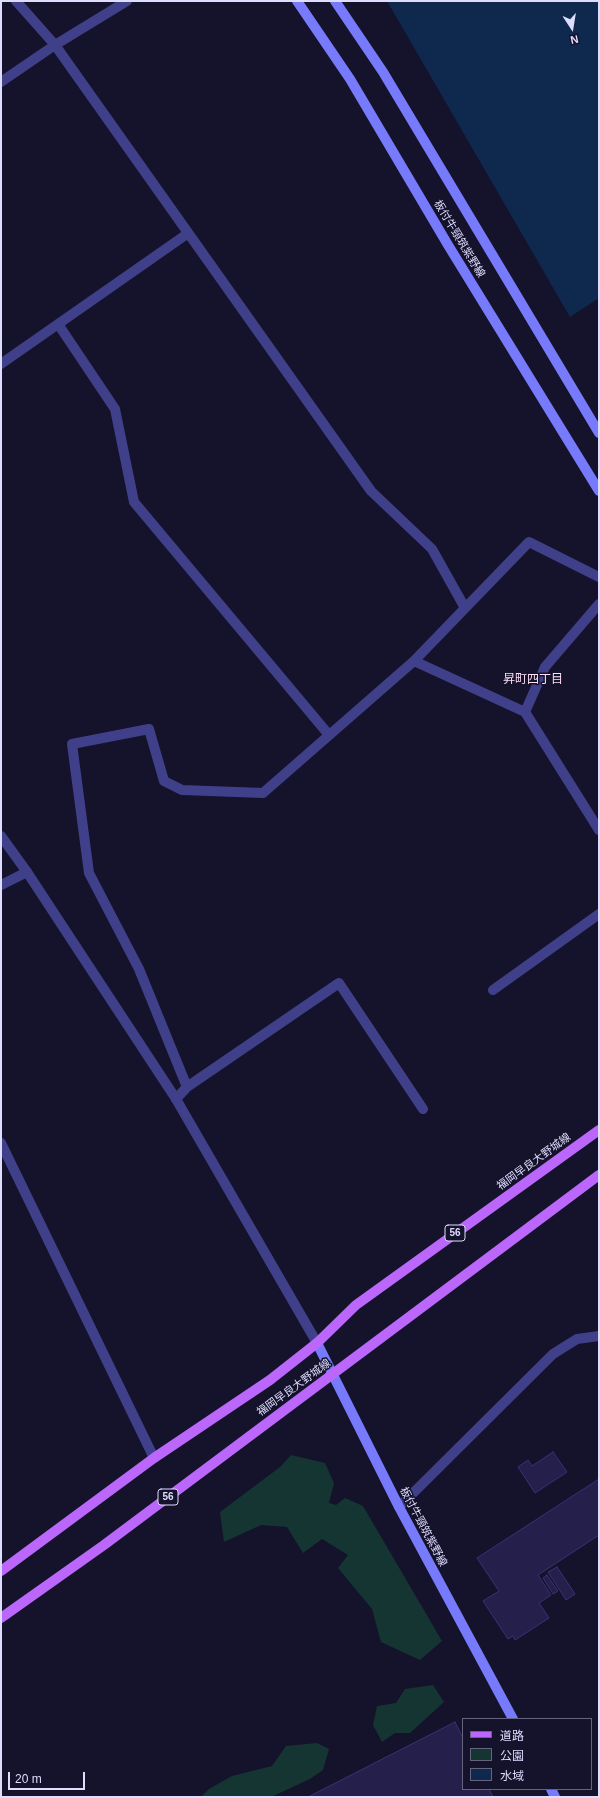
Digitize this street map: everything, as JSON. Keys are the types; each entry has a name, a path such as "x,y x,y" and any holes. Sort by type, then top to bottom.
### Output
{"main road":[{"name":"板付牛頸筑紫野線","path":"297,1 350,79 448,245 599,491"},
{"name":"板付牛頸筑紫野線","path":"335,1 383,72 599,432"},
{"name":"福岡早良大野城線","path":"1,1571 154,1458 270,1380 317,1343 356,1305 599,1130"},
{"name":"福岡早良大野城線","path":"1,1618 104,1545 599,1175"},
{"name":"板付牛頸筑紫野線","path":"317,1343 399,1507 512,1718"}],"street":[{"path":"16,1 55,45 187,234 371,491 432,548 465,608"},
{"path":"1,82 55,45 127,1"},
{"path":"1,364 187,234"},
{"path":"58,324 115,409 134,502 330,735"},
{"path":"186,1087 139,969 89,873 72,744 149,729 164,780 182,790 263,792 414,661 529,542 599,577"},
{"path":"524,712 545,667 599,604"},
{"path":"414,661 524,712 599,830"},
{"path":"1,836 27,872 176,1099 317,1343"},
{"path":"1,885 27,872"},
{"path":"493,990 599,914"},
{"path":"176,1099 186,1087 339,983 423,1109"},
{"path":"1,1144 154,1458"},
{"path":"399,1507 553,1354 577,1339 599,1336"}],"green space":[{"path":"291,1455 325,1463 334,1483 329,1503 336,1505 345,1498 363,1506 442,1641 420,1660 381,1642 372,1609 338,1568 348,1555 322,1539 303,1553 287,1527 261,1525 224,1542 220,1512 280,1467"},
{"path":"433,1685 444,1702 410,1733 395,1733 382,1742 373,1725 377,1706 396,1703 405,1689"},
{"path":"317,1743 329,1749 323,1770 310,1779 271,1797 201,1797 209,1789 232,1776 272,1766 286,1746"}],"water":[{"path":"387,1 599,1 599,298 570,317"}],"building":[{"path":"553,1452 567,1472 535,1493 518,1467 528,1460 532,1466"},
{"path":"599,1479 599,1535 538,1575 551,1595 539,1603 549,1618 515,1640 513,1636 508,1639 483,1601 499,1591 477,1558"},
{"path":"557,1567 575,1594 566,1600 548,1572"},
{"path":"547,1575 558,1591 553,1594 543,1578"},
{"path":"455,1722 462,1736 462,1790 490,1790 493,1797 308,1797"}],"district":[{"name":"昇町四丁目","path":"533,680"}]}
